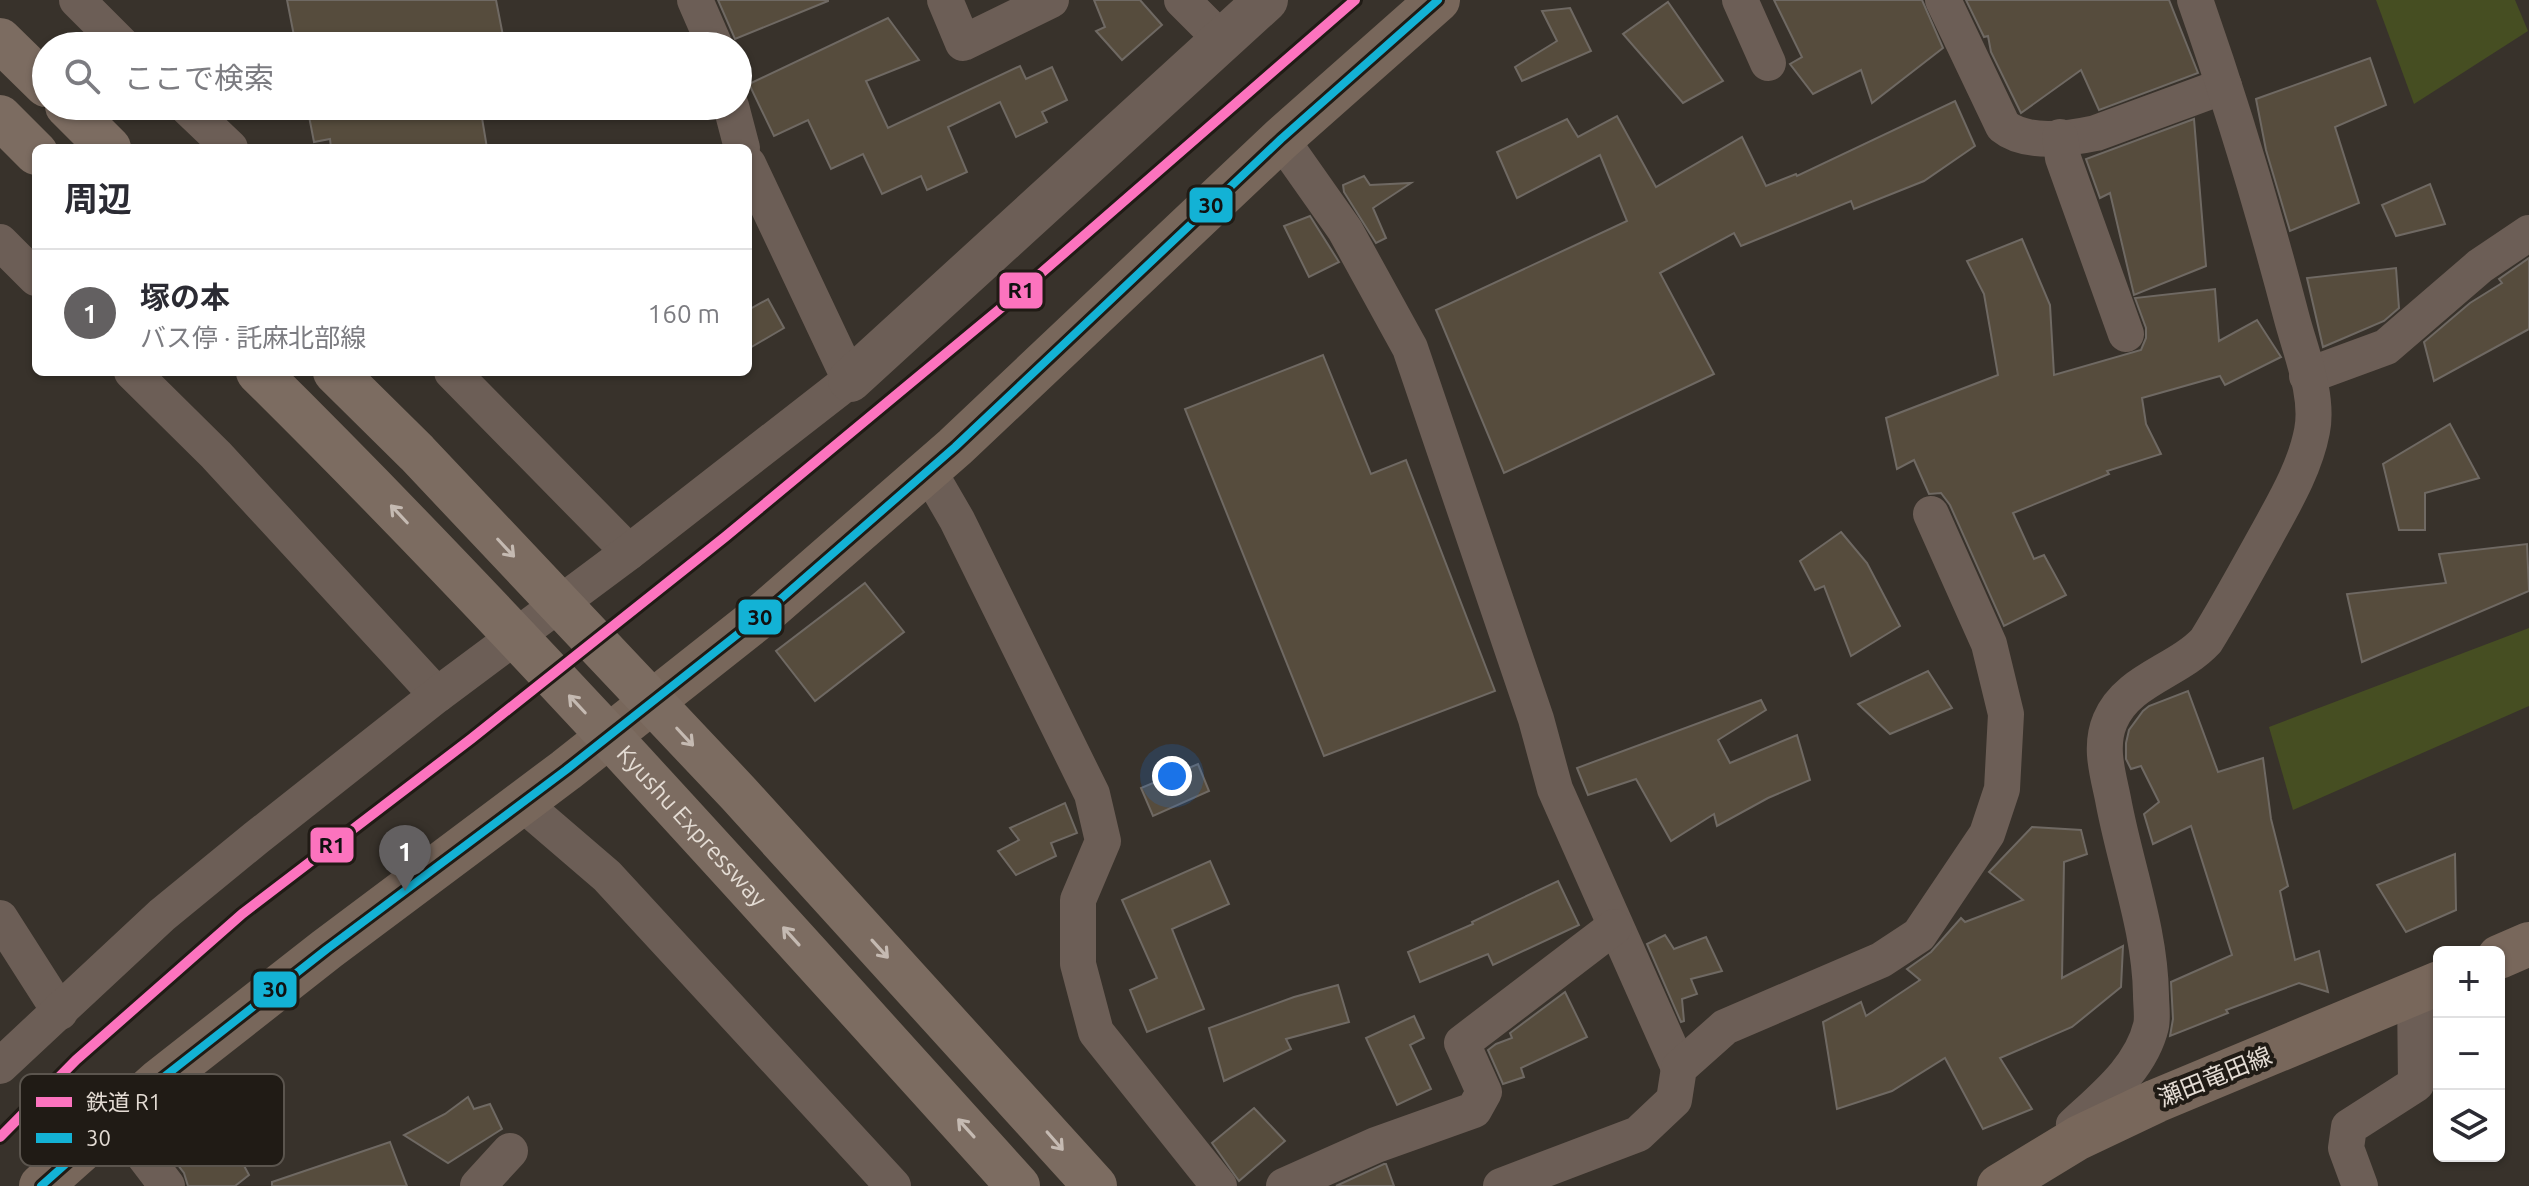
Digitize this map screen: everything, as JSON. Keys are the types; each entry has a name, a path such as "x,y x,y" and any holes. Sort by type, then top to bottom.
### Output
{"highway":[{"path":"0,40 32,71"},
{"path":"0,117 32,149"},
{"path":"81,120 105,144"},
{"name":"Kyushu Expressway","path":"262,376 372,485 693,828 1018,1186"},
{"path":"339,376 417,453 738,793 1095,1186"}],"main road":[{"path":"168,1074 566,770 767,611 928,470 1281,139 1438,0"},
{"path":"2505,954 2529,944"},
{"name":"瀬田竜田線","path":"1999,1186 2078,1138 2156,1101 2427,988"},
{"path":"41,1186 63,1166"}],"street":[{"path":"695,0 709,32"},
{"path":"945,0 963,43 1051,0"},
{"path":"1182,0 1222,40"},
{"path":"0,1066 162,915 437,695 620,559 850,380 1266,0"},
{"path":"1740,0 1768,63"},
{"path":"1943,0 2003,126 2012,133 2034,138 2096,133 2224,86"},
{"path":"2078,1138 2074,1125 2122,1080 2139,1054 2152,1025 2151,980 2141,912 2117,819 2104,751 2110,721 2133,690 2193,655 2206,641 2289,493 2313,428 2307,376 2224,86 2195,0"},
{"path":"201,120 226,144"},
{"path":"735,120 741,144"},
{"path":"2060,137 2063,158 2126,334"},
{"path":"1281,139 1345,230 1410,348 1536,719 1555,789 1679,1068 1674,1100 1638,1134 1501,1186"},
{"path":"752,172 850,380"},
{"path":"2307,376 2386,347 2480,266 2529,233"},
{"path":"0,242 32,274"},
{"path":"136,376 216,455 437,695"},
{"path":"456,376 620,559"},
{"path":"928,470 957,520 1092,794 1103,841 1078,900 1078,964 1096,1032 1219,1186"},
{"path":"1679,1068 1725,1027 1881,960 1919,935 1987,834 2002,789 2006,714 1989,644 1931,514"},
{"path":"522,803 607,876 893,1186"},
{"path":"0,918 60,1012"},
{"path":"1284,1186 1376,1145 1474,1110 1484,1092 1462,1043 1614,927"},
{"path":"2360,1186 2346,1148 2349,1127 2416,1084 2427,988"},
{"path":"478,1186 510,1151"},
{"path":"152,1166 167,1186"}],"green space":[{"path":"2376,0 2515,0 2528,31 2414,104"},
{"path":"2529,628 2529,706 2293,810 2269,727"}],"building":[{"path":"287,0 496,0 502,32 293,32"},
{"path":"718,0 828,0 752,32 732,32"},
{"path":"1094,0 1140,0 1162,25 1122,60 1096,31 1105,27"},
{"path":"1774,0 1922,0 1943,48 1872,103 1861,70 1813,94 1790,64 1802,57"},
{"path":"1966,0 2169,0 2198,73 2099,110 2081,70 2021,113 1991,52 1988,36 1984,37"},
{"path":"1668,2 1723,81 1683,103 1623,34"},
{"path":"1570,8 1591,51 1522,81 1515,67 1557,41 1542,11"},
{"path":"888,18 919,60 866,81 888,128 1020,66 1026,79 1052,67 1067,100 1042,112 1047,122 1016,137 1000,102 948,127 967,172 927,190 921,176 882,194 863,154 831,169 808,120 774,136 752,90 752,83"},
{"path":"2370,58 2386,105 2335,127 2359,203 2290,231 2266,150 2256,99"},
{"path":"1955,101 1975,146 1924,181 1854,209 1851,201 1741,246 1734,233 1660,273 1714,374 1504,473 1436,310 1627,221 1600,155 1517,198 1497,152 1567,119 1578,137 1617,116 1656,187 1742,137 1766,186 1797,176"},
{"path":"2194,119 2206,266 2134,295 2110,193 2100,198 2086,159"},
{"path":"310,120 482,120 486,144 331,144 330,139 314,142"},
{"path":"1364,176 1370,185 1411,183 1373,208 1386,238 1376,243 1344,192 1343,185"},
{"path":"2430,184 2445,224 2396,236 2382,205"},
{"path":"1310,216 1339,262 1309,277 1284,226"},
{"path":"2022,239 2050,305 2054,375 2141,350 2146,328 2135,298 2215,289 2219,341 2257,320 2281,357 2225,385 2220,376 2142,398 2146,424 2161,454 2107,471 2109,474 2013,513 2034,559 2044,555 2066,595 2004,626 1950,505 1941,493 1929,494 1914,460 1897,469 1886,418 1998,375 1984,294 1967,261"},
{"path":"2529,258 2529,329 2434,381 2424,342 2470,303 2502,283 2499,279"},
{"path":"2396,268 2399,308 2384,321 2323,347 2307,278"},
{"path":"768,299 784,328 752,347 752,308"},
{"path":"1323,355 1371,474 1406,460 1495,691 1324,756 1185,409"},
{"path":"2450,424 2479,478 2425,493 2425,530 2399,530 2383,464"},
{"path":"1841,532 1867,563 1900,626 1851,656 1824,586 1815,590 1800,561"},
{"path":"2527,544 2529,591 2362,662 2347,594 2446,583 2439,554"},
{"path":"865,583 904,632 815,701 776,651"},
{"path":"1928,671 1952,708 1890,734 1858,704"},
{"path":"2188,691 2218,772 2263,758 2271,819 2288,886 2280,891 2295,960 2319,951 2328,992 2299,983 2226,1010 2228,1013 2170,1036 2173,1019 2171,982 2232,955 2191,826 2153,844 2144,814 2159,802 2141,766 2131,769 2126,759 2126,743 2129,730 2143,711"},
{"path":"1761,700 1766,710 1718,740 1730,763 1797,735 1810,780 1768,798 1717,826 1714,814 1671,841 1636,779 1588,795 1577,768"},
{"path":"1198,764 1209,791 1153,816 1141,788"},
{"path":"1065,803 1077,833 1051,843 1056,856 1016,875 998,851 1019,840 1010,828"},
{"path":"2032,827 2081,830 2087,854 2064,862 2062,978 2123,946 2121,987 2072,1027 2000,1058 2032,1109 1983,1129 1945,1058 1892,1091 1837,1109 1823,1022 1861,1002 1866,1016 1920,980 1907,969 1931,952 1961,918 1965,922 2023,900 1989,872"},
{"path":"2455,854 2456,910 2406,932 2377,885"},
{"path":"1210,861 1229,904 1172,929 1204,1009 1147,1032 1130,990 1157,978 1122,900"},
{"path":"1558,881 1579,925 1493,965 1488,954 1420,982 1408,952 1473,924"},
{"path":"1665,935 1674,949 1706,937 1722,971 1691,979 1697,994 1682,999 1684,1021 1681,1022 1647,944"},
{"path":"1338,985 1349,1022 1286,1039 1291,1049 1224,1081 1209,1028 1294,997"},
{"path":"1565,992 1587,1037 1521,1068 1524,1077 1503,1084 1488,1050 1512,1038 1510,1033"},
{"path":"1414,1016 1424,1038 1410,1045 1431,1089 1397,1105 1366,1038"},
{"path":"468,1097 474,1109 490,1104 502,1129 448,1163 404,1135 445,1114"},
{"path":"1254,1108 1285,1141 1239,1181 1212,1143"},
{"path":"390,1142 407,1186 272,1186 272,1182"},
{"path":"1384,1164 1394,1186 1336,1186"},
{"path":"179,1166 244,1166 249,1175 235,1186 188,1186"}],"rail line":[{"name":"R1","path":"62,1074 242,914 471,739 725,537 1001,308 1355,0"},
{"name":"R1","path":"0,1137 20,1117"}],"transit line":[{"name":"30","path":"168,1074 327,949 566,770 767,611 955,447 1281,139 1438,0"},
{"name":"30","path":"41,1186 63,1166"}],"place":[{"name":"塚の本","path":"405,891"}]}
